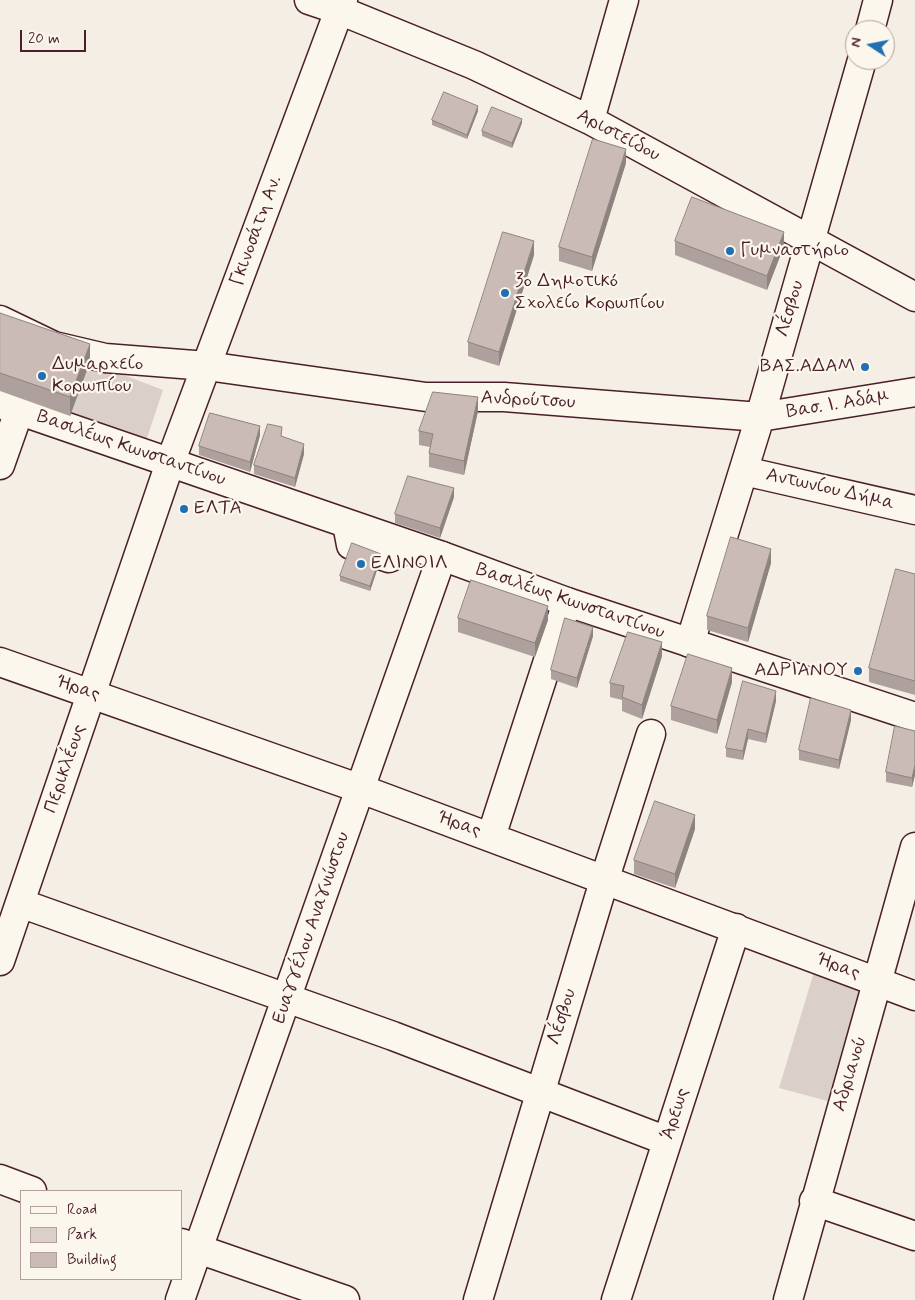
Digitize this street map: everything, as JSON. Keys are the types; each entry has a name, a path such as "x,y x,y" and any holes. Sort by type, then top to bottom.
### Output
{"street":[{"name":"Αριστείδου","path":"309,0 341,5 590,120 915,296"},
{"path":"590,120 624,0"},
{"path":"873,20 878,0"},
{"name":"Γκινοσάτη Αν.","path":"170,463 341,5"},
{"name":"Λέσβου","path":"690,644 760,417 859,70"},
{"name":"Ανδρούτσου","path":"0,320 54,346 105,358 207,366 426,397 504,397 760,417"},
{"name":"Βασ. Ι. Αδάμ","path":"760,417 915,392"},
{"path":"0,465 10,408"},
{"name":"Βασιλέως Κωνσταντίνου","path":"10,408 442,556 567,602 690,644 915,716"},
{"name":"Περικλέους","path":"0,961 170,463"},
{"name":"Αντωνίου Δήμα","path":"744,471 915,510"},
{"name":"Ευαγγέλου Αναγνώστου","path":"180,1300 190,1246 287,998 442,556"},
{"path":"491,837 567,602"},
{"name":"Ήρας","path":"0,662 361,789 915,996"},
{"name":"Λέσβου","path":"478,1300 604,880 651,734"},
{"name":"Αδριανού","path":"788,1300 814,1201 879,982 915,847"},
{"path":"20,903 393,1036 540,1094 668,1141"},
{"name":"Άρεως","path":"616,1300 736,928"},
{"path":"0,1179 29,1190"},
{"path":"814,1201 915,1236"},
{"path":"190,1246 345,1300"}],"green space":[{"path":"90,362 163,390 146,441 70,416"},
{"path":"814,972 865,990 835,1103 779,1088"}],"building":[{"path":"444,92 478,106 467,135 432,120"},
{"path":"492,107 522,119 512,143 482,131"},
{"path":"593,139 626,149 592,257 559,247"},
{"name":"Γυμναστήριο","path":"692,197 784,232 767,276 675,241"},
{"name":"3ο Δημοτικό Σχολείο Κορωπίου","path":"503,232 534,241 499,352 468,342"},
{"name":"Δυμαρχείο Κορωπίου","path":"0,313 90,344 70,397 0,373"},
{"path":"433,392 478,397 464,461 429,453 433,434 419,431"},
{"path":"210,413 260,426 250,462 199,446"},
{"path":"268,424 282,427 281,436 304,444 295,478 254,465"},
{"path":"408,476 454,488 440,528 395,514"},
{"path":"731,537 771,549 748,628 707,616"},
{"path":"352,543 381,554 370,586 340,576"},
{"path":"896,569 915,574 915,681 869,668"},
{"path":"471,580 548,606 535,643 458,618"},
{"path":"565,618 593,627 577,678 551,670"},
{"path":"628,632 662,642 642,705 622,697 624,686 610,683"},
{"path":"688,654 732,668 717,720 671,706"},
{"path":"743,681 776,691 766,734 748,729 743,751 726,748"},
{"path":"811,698 851,710 839,760 799,750"},
{"path":"895,726 915,731 915,765 912,778 886,772"},
{"path":"655,801 695,815 675,874 634,860"}],"place":[{"name":"Γυμναστήριο","path":"730,251"},
{"name":"3ο Δημοτικό Σχολείο Κορωπίου","path":"505,293"},
{"name":"ΒΑΣ.ΑΔΑΜ","path":"865,367"},
{"name":"Δυμαρχείο Κορωπίου","path":"42,376"},
{"name":"ΕΛΤΑ","path":"184,509"},
{"name":"ΕΛΙΝΟΙΛ","path":"361,564"},
{"name":"ΑΔΡΙΑΝΟΥ","path":"858,671"}]}
